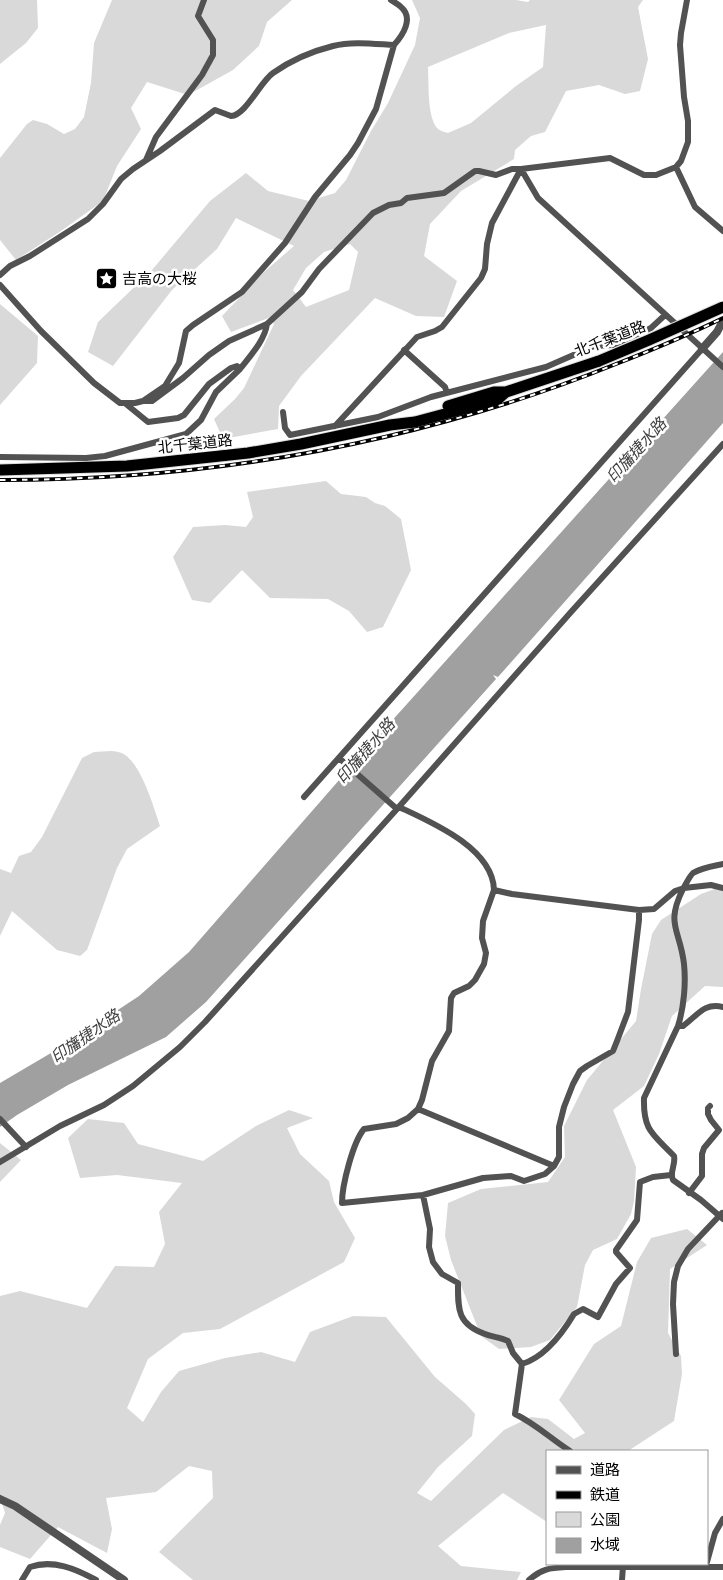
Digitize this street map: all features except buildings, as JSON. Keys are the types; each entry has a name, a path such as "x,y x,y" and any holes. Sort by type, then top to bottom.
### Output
{"highway":[{"name":"北千葉道路","path":"390,425 413,415 494,392 506,392 599,361 723,306"},
{"name":"北千葉道路","path":"0,470 90,469 175,462 248,453 390,425 415,422 497,400 506,392"}],"street":[{"path":"146,160 156,137 202,75 213,55 213,40 198,16 204,0"},
{"path":"0,285 42,331 94,383 120,404 136,404 165,386 178,363 186,331 242,292 285,243 315,197 358,144 376,109 394,45 406,27 405,12 391,0"},
{"path":"143,401 152,401 229,341 267,324 302,292 319,269 373,213 389,205 400,203 408,198 444,192 475,171 496,175 512,170 610,158 644,175 656,175 676,167 688,142 688,121 680,45 680,32 687,0"},
{"path":"0,276 10,266 30,256 88,219 103,204 122,179 215,110 236,116 273,73 295,61 333,46 358,44 394,45"},
{"path":"676,167 695,207 723,231"},
{"path":"521,170 538,198 723,367"},
{"path":"335,426 417,337 435,331 448,321 480,278 485,269 489,231 492,223 521,170"},
{"path":"284,412 285,428 290,434 378,417 431,397 546,367 594,346 613,345 651,328 665,315"},
{"path":"304,797 636,425 702,349 723,321"},
{"path":"0,456 67,458 105,456 186,434 201,420 216,392 240,369 261,340 267,324"},
{"path":"404,350 445,387 455,404"},
{"path":"126,404 148,422 178,418 189,411 209,384 237,366 240,369"},
{"path":"0,1162 60,1126 104,1105 133,1086 180,1047 228,998 723,444"},
{"path":"339,758 390,804 434,824 465,844 484,863 494,882 494,890 483,921 482,938 486,953 484,964 475,980 469,986 454,992 451,998 450,1031 432,1060 418,1109 408,1118 396,1124 364,1129 359,1135 348,1169 342,1202 423,1195 483,1178 511,1176 524,1181 545,1174 554,1166 559,1157 560,1120 573,1084 580,1071 612,1051 628,1012 639,910"},
{"path":"676,1354 673,1304 674,1282 678,1266 688,1249 722,1215 672,1180 674,1156 645,1122 644,1098 682,1015 684,965 673,921 676,904 691,875 696,871 723,864"},
{"path":"494,890 512,894 639,910 654,909 675,891 684,888 712,885 723,888"},
{"path":"678,1026 683,1026 706,1007 716,1005 723,1007"},
{"path":"689,1193 702,1176 702,1154 704,1148 721,1128 708,1114 710,1106"},
{"path":"418,1109 554,1166"},
{"path":"0,1119 26,1147"},
{"path":"522,1364 534,1359 556,1340 578,1311 583,1309 598,1317 616,1284 630,1268 616,1250 636,1220 640,1182 653,1177 671,1175"},
{"path":"423,1195 430,1228 430,1254 433,1262 442,1274 458,1283 460,1316 464,1322 475,1330 508,1341 513,1354 522,1364 515,1414 568,1450"},
{"path":"0,1499 15,1506 124,1580"},
{"path":"708,1557 715,1533 723,1518"},
{"path":"708,1564 723,1567"},
{"path":"22,1580 30,1567 36,1565 56,1565 70,1568 96,1580"},
{"path":"529,1580 538,1572 554,1568 619,1565 622,1580"}],"green space":[{"path":"0,0 37,0 38,28 26,43 0,64"},
{"path":"112,0 292,0 267,22 259,46 233,70 188,95 147,82 131,108 141,129 117,166 103,201 16,260 0,240 0,158 27,124 33,120 47,124 64,134 75,129 84,117 91,83 94,43"},
{"path":"412,0 516,0 528,2 530,0 643,0 638,7 648,59 640,91 625,94 599,85 566,91 545,132 531,136 515,150 514,159 461,191 430,224 424,256 457,281 444,317 416,316 375,298 301,376 279,406 278,429 223,439 214,419 244,388 274,324 271,317 231,332 222,316 264,272 294,246 236,218 217,249 172,290 113,366 88,352 98,322 152,270 210,201 246,173 268,191 309,201 335,193 346,180 371,131 388,103 415,45 420,18","holes":["546,25 543,67 516,86 471,123 448,133 437,128 430,108 428,67 509,33","350,244 358,252 349,290 306,307 293,290 306,268 324,252"]},
{"path":"0,304 38,336 37,363 0,405"},
{"path":"326,481 341,494 366,497 375,503 385,506 401,519 411,570 383,627 367,632 349,611 328,599 270,598 242,570 210,603 192,600 173,557 193,527 225,525 246,527 253,517 247,492"},
{"path":"94,752 118,752 126,755 133,762 145,783 160,826 127,849 117,868 87,950 80,956 57,950 12,911 0,936 0,869 11,873 19,856 31,852 42,837 82,758"},
{"path":"723,886 723,987 705,986 672,1016 659,1054 644,1086 613,1110 636,1167 634,1201 631,1214 617,1239 593,1250 585,1265 577,1307 550,1340 531,1347 499,1349 481,1336 451,1260 445,1236 448,1203 481,1189 548,1182 565,1157 564,1126 587,1080 636,1021 652,934 661,920 701,894"},
{"path":"289,1110 313,1118 287,1128 300,1154 329,1181 334,1202 355,1238 344,1262 220,1329 183,1333 148,1359 127,1408 143,1422 161,1392 179,1371 225,1358 261,1352 295,1362 310,1332 353,1316 386,1317 435,1377 475,1414 472,1436 438,1467 417,1493 431,1501 504,1430 531,1417 548,1419 574,1439 585,1433 559,1400 594,1344 621,1326 637,1262 651,1238 687,1229 707,1245 670,1269 668,1333 681,1356 682,1374 674,1421 630,1450 546,1450 546,1521 503,1493 438,1546 461,1566 521,1572 517,1580 193,1580 159,1552 213,1498 212,1471 189,1466 156,1492 106,1498 112,1529 107,1553 58,1527 30,1559 0,1547 0,1525 5,1513 0,1497 0,1296 20,1291 87,1308 115,1266 154,1267 165,1244 159,1212 182,1183 117,1175 80,1178 68,1138 88,1119 124,1123 138,1144 203,1161 256,1126"},
{"path":"0,1143 21,1160 0,1182"}],"water":[{"name":"印旛捷水路","path":"723,352 723,423 498,677 493,675 496,679 206,1002 166,1037 68,1085 0,1127 0,1083 68,1043 139,996 189,952 354,763"}],"railway":[{"path":"0,480 158,473 314,452 391,435 467,415 542,392 643,353 723,318"}],"place":[{"name":"吉高の大桜","path":"106,279"}]}
